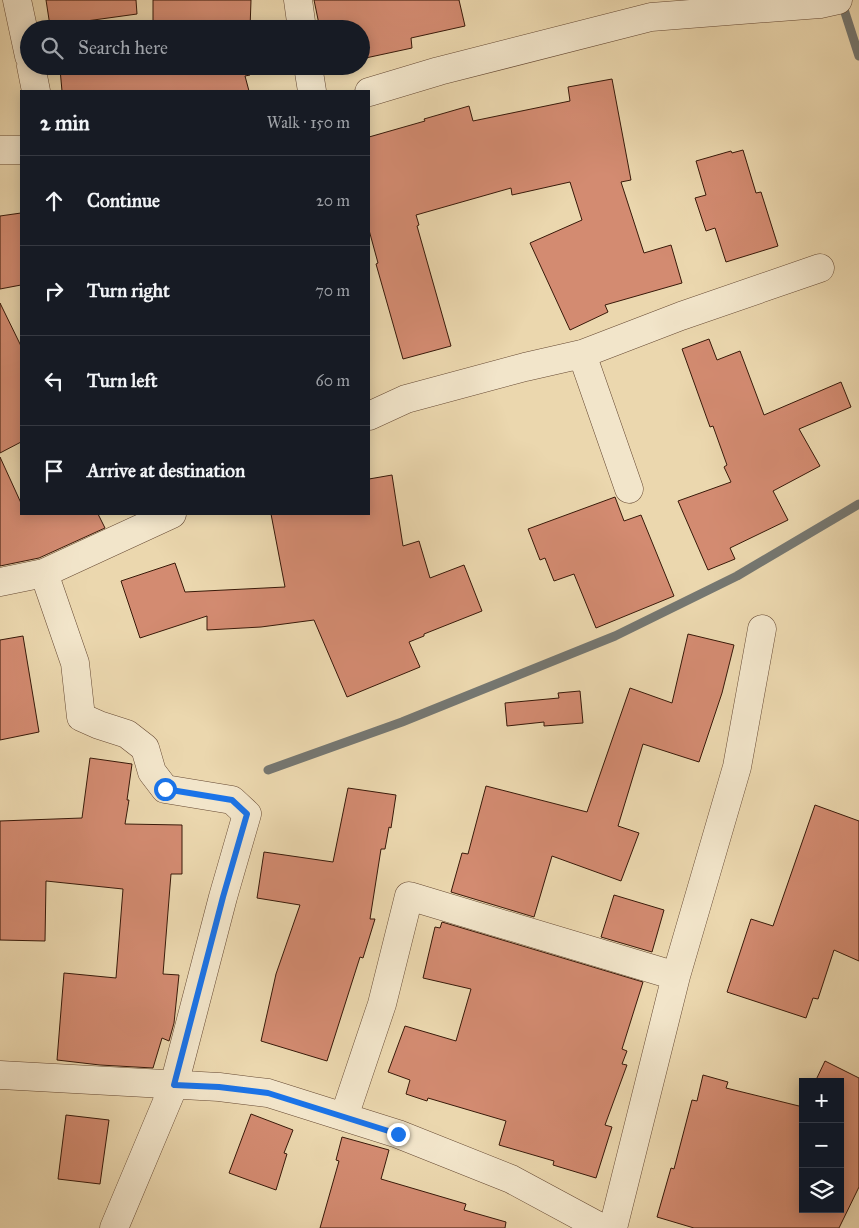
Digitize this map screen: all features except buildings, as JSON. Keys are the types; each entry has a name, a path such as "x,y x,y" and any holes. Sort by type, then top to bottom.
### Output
{"street":[{"path":"17,0 21,20"},
{"path":"298,0 301,20"},
{"path":"370,92 439,71 651,17 829,2"},
{"path":"33,75 36,90"},
{"path":"309,75 312,90"},
{"path":"0,150 20,150"},
{"path":"370,416 406,399 582,354 681,316 820,268"},
{"path":"582,354 629,489"},
{"path":"0,582 44,572 170,515"},
{"path":"44,572 75,663 81,717 126,734 145,748 152,772 165,789 232,800 247,814 223,897 174,1085 114,1228"},
{"path":"613,1228 676,976 737,768 762,628"},
{"path":"344,1116 382,1004 409,896 676,976"},
{"path":"0,1075 219,1087 268,1093 398,1134 511,1179 602,1228"}],"waterway":[{"path":"841,0 859,56"},
{"path":"268,770 402,722 615,636 737,576 859,504"}],"route":[{"path":"165,789 232,800 247,814 223,897 174,1085 219,1087 268,1093 398,1134"}]}
